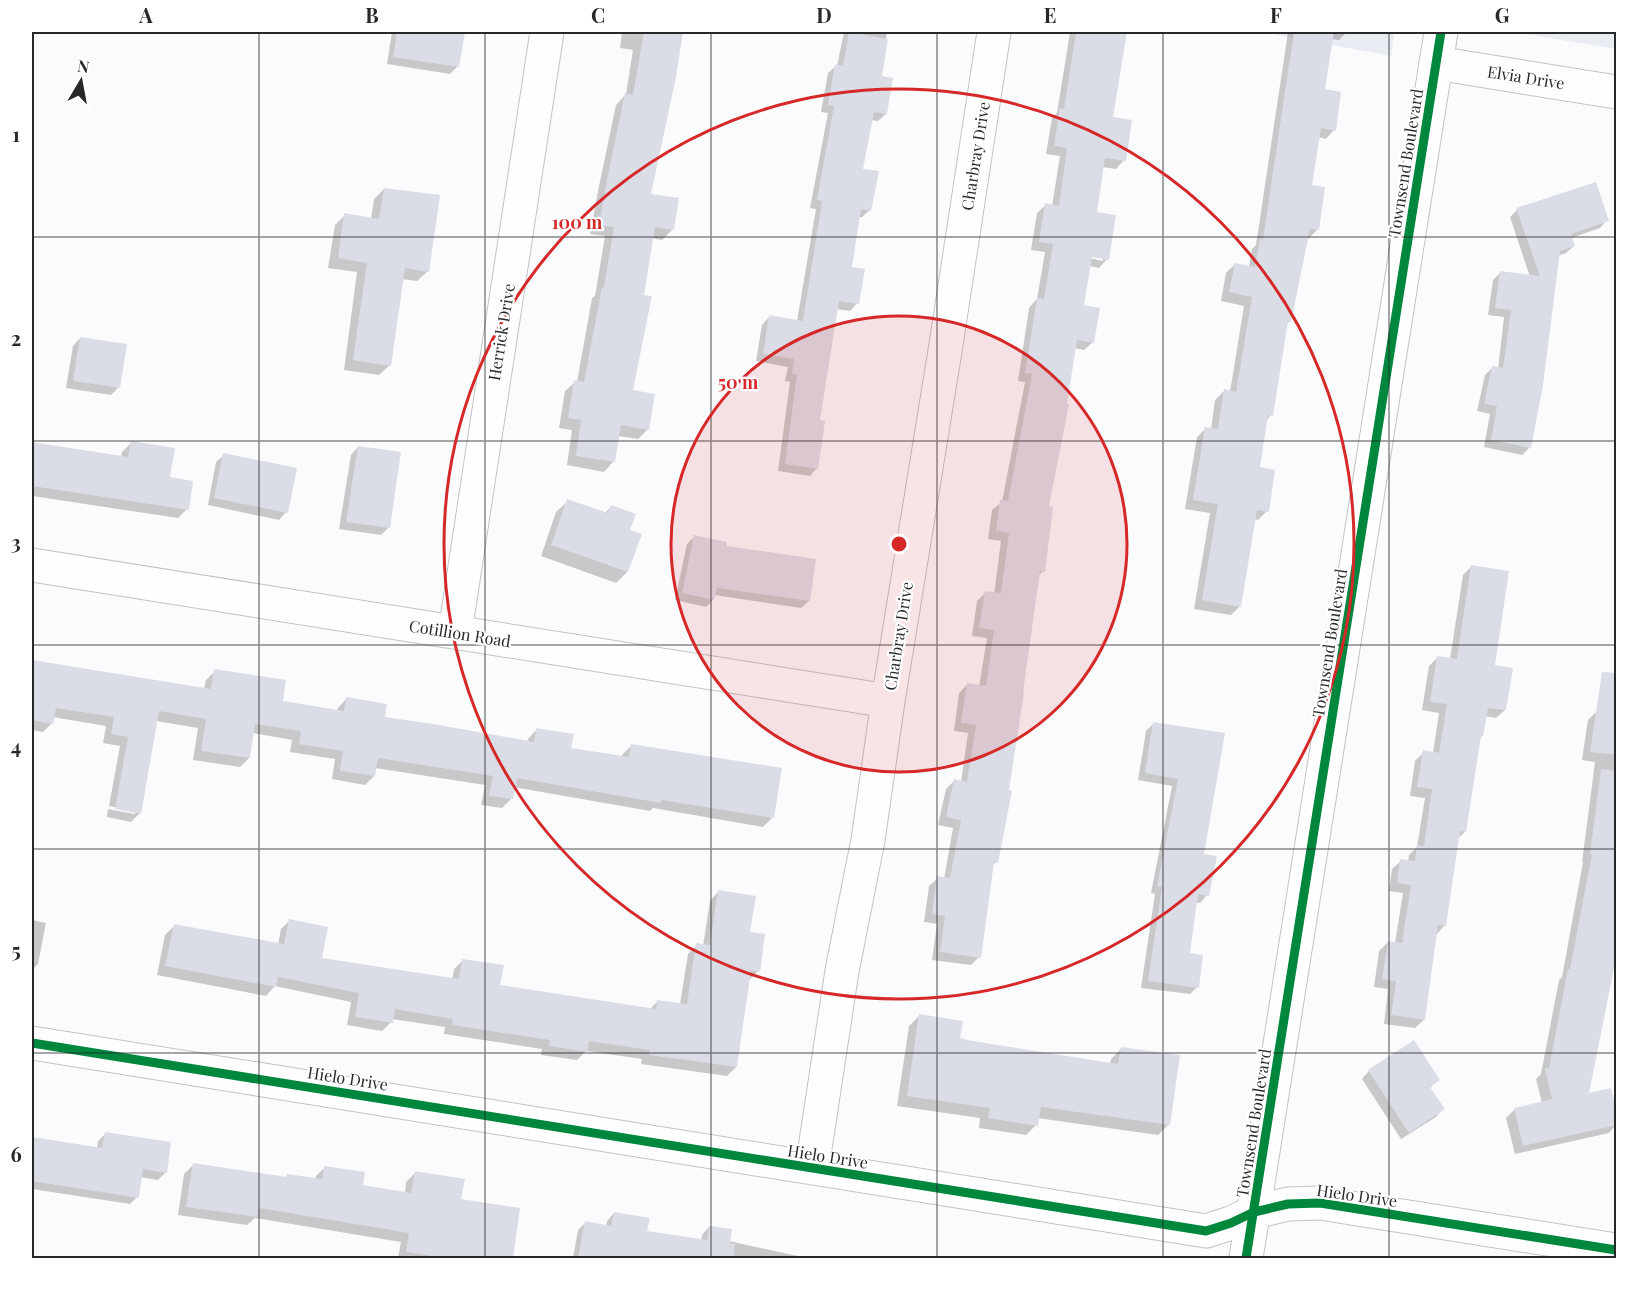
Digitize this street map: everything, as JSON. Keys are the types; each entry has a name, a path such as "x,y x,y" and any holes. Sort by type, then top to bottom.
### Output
{"street":[{"name":"Herrick Drive","path":"455,632 547,32"},
{"name":"Charbray Drive","path":"812,1168 842,971 868,840 994,32"},
{"name":"Elvia Drive","path":"1438,47 1617,92"},
{"name":"Townsend Boulevard","path":"1246,1258 1438,47"},
{"name":"Cotillion Road","path":"32,565 888,701"},
{"name":"Hielo Drive","path":"32,1043 1206,1231 1254,1212 1288,1204 1320,1203 1617,1250"}],"shaded area":[{"path":"1262,32 1394,32 1391,56"},
{"path":"1513,32 1616,32 1616,49"}],"building":[{"path":"397,32 465,32 459,67 393,57"},
{"path":"644,32 683,32 676,77 651,194 679,198 674,230 655,227 644,295 652,296 633,390 655,394 649,430 621,425 615,462 576,456 581,420 568,418 574,380 584,382 602,287 604,287 614,227 599,225 625,93 633,95"},
{"path":"849,32 888,39 882,76 893,78 887,114 874,112 863,169 879,171 871,211 861,209 852,267 865,269 859,304 839,301 820,420 825,421 818,469 785,464 797,375 792,374 794,359 763,354 769,315 803,321 822,201 817,200 834,106 828,105 835,64 843,66"},
{"path":"1076,32 1127,32 1113,117 1132,120 1126,161 1105,158 1097,212 1116,215 1109,260 1092,257 1084,305 1100,308 1094,343 1077,340 1067,404 1069,404 1049,506 1053,507 1045,572 1040,571 1009,790 1012,791 998,863 994,862 981,958 940,952 945,916 932,914 937,876 950,878 961,820 946,817 954,779 967,782 976,725 961,723 967,683 986,686 994,630 979,628 985,591 1001,593 1009,533 996,531 1000,500 1008,501 1032,374 1025,373 1037,298 1044,299 1053,244 1039,242 1045,203 1059,206 1067,148 1054,146 1060,108 1064,109"},
{"path":"1294,32 1334,32 1325,89 1341,92 1336,131 1321,128 1312,185 1325,187 1319,230 1310,229 1291,322 1288,321 1273,416 1268,415 1260,467 1275,470 1269,512 1257,510 1241,607 1202,600 1218,504 1193,500 1205,427 1218,429 1224,389 1236,392 1252,297 1229,292 1235,263 1255,267 1260,239 1263,239"},
{"path":"1596,182 1609,221 1571,234 1575,246 1560,251 1543,385 1531,448 1491,440 1497,406 1484,404 1492,366 1503,368 1511,310 1495,308 1500,271 1540,276 1516,208"},
{"path":"384,188 440,195 429,272 405,268 391,366 353,360 367,263 338,258 344,213 379,219"},
{"path":"80,337 127,344 120,388 73,381"},
{"path":"131,441 175,448 170,477 193,481 189,510 32,486 32,442 128,457"},
{"path":"358,446 401,452 390,528 346,522"},
{"path":"223,453 297,468 288,513 214,498"},
{"path":"567,499 608,513 611,505 636,514 630,530 642,534 628,572 551,545"},
{"path":"694,535 727,542 727,546 816,559 810,601 717,588 714,600 682,593"},
{"path":"1471,565 1509,571 1495,665 1513,668 1506,710 1488,708 1483,736 1481,736 1466,832 1460,831 1446,926 1438,925 1425,1020 1391,1015 1396,981 1382,979 1388,941 1402,943 1411,885 1397,883 1400,859 1415,861 1417,845 1424,846 1432,789 1417,787 1423,750 1439,753 1447,704 1430,702 1437,656 1457,659"},
{"path":"32,660 211,689 214,669 286,680 283,701 344,711 346,697 387,704 385,717 534,742 536,728 574,734 571,748 629,757 631,744 782,768 774,818 661,800 661,803 517,778 513,799 489,796 493,776 378,758 375,776 340,771 343,751 299,744 301,731 255,724 250,758 201,751 206,719 159,711 141,814 115,809 128,737 111,734 114,717 56,708 53,724 32,720"},
{"path":"1602,672 1617,673 1617,755 1590,752"},
{"path":"1153,722 1225,733 1204,854 1217,856 1209,896 1198,894 1190,953 1203,955 1199,988 1148,981 1162,887 1157,886 1178,779 1145,773"},
{"path":"1601,769 1617,771 1617,953 1589,1093 1611,1088 1617,1111 1617,1125 1523,1146 1514,1108 1552,1099 1545,1068 1549,1068 1592,854 1590,854"},
{"path":"718,890 756,896 750,932 765,934 760,972 751,970 737,1067 649,1055 650,1050 589,1041 587,1052 549,1046 550,1040 452,1025 453,1019 395,1009 393,1023 355,1017 359,993 278,977 276,987 165,966 174,924 284,944 289,919 328,927 322,958 459,979 462,959 504,965 500,985 656,1009 657,1000 687,1004 696,943 710,945"},
{"path":"919,1014 963,1021 960,1038 1118,1064 1121,1047 1180,1055 1170,1125 1041,1107 1038,1126 988,1118 990,1108 907,1096"},
{"path":"1414,1040 1440,1080 1430,1087 1445,1109 1409,1133 1368,1070"},
{"path":"105,1132 171,1142 167,1173 143,1169 139,1198 32,1181 32,1137 102,1148"},
{"path":"193,1163 287,1177 287,1174 322,1179 324,1166 365,1172 363,1185 411,1193 415,1171 465,1179 461,1199 520,1208 513,1258 445,1258 406,1252 409,1233 259,1208 257,1217 186,1207"},
{"path":"614,1212 650,1218 647,1231 707,1240 709,1226 732,1229 730,1243 735,1244 734,1258 578,1258 585,1221 611,1226"}],"cycle path":[{"path":"1246,1258 1441,32"},
{"path":"32,1043 1206,1231 1254,1212 1288,1204 1320,1203 1616,1250"}]}
